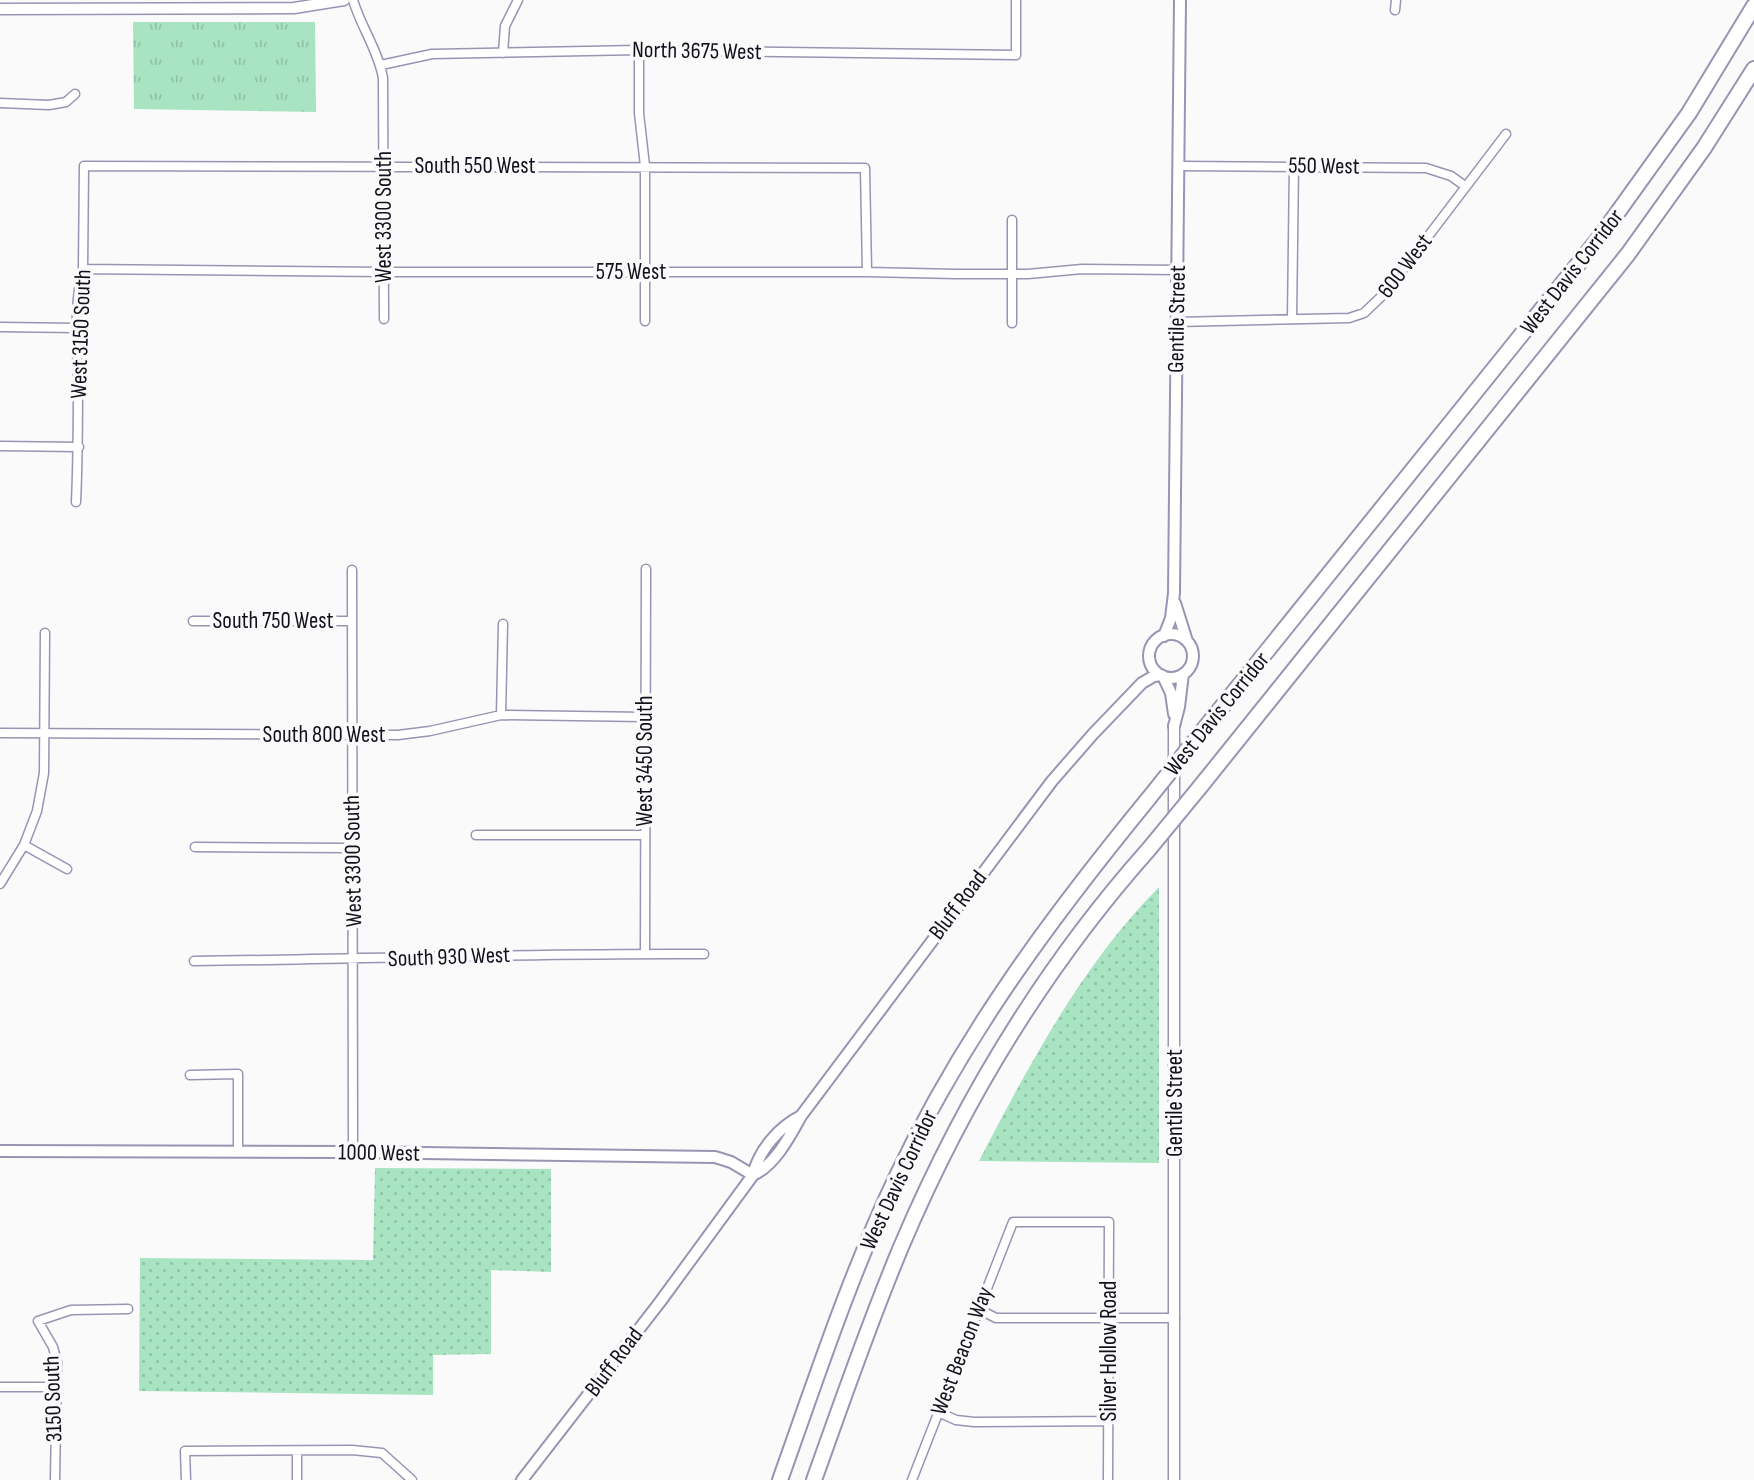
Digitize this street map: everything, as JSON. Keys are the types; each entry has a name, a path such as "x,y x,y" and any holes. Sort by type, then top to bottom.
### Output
{"highway":[{"name":"West Davis Corridor","path":"780,1480 866,1247 896,1178 974,1035 1028,953 1076,887 1600,237 1683,123 1754,6"},
{"name":"West Davis Corridor","path":"814,1480 884,1290 921,1202 989,1071 1033,1002 1090,921 1629,254 1704,148 1754,69"}],"main road":[{"name":"Gentile Street","path":"1164,636 1171,618 1174,593 1180,0"},
{"path":"1174,593 1177,612 1192,651 1192,662 1183,674 1174,678 1162,676 1152,666 1150,656 1155,641 1174,634 1188,642"},
{"name":"Bluff Road","path":"1124,702 1150,656"},
{"name":"Gentile Street","path":"1174,726 1183,674"},
{"name":"Gentile Street","path":"1162,676 1173,704 1174,726"},
{"name":"Bluff Road","path":"522,1480 660,1302 753,1175 758,1159 775,1136 788,1123 801,1116 1046,788 1077,751 1143,682 1162,676"},
{"name":"1000 West","path":"0,1151 715,1157 731,1162 753,1175"}],"street":[{"path":"0,9 120,4 293,8 344,0"},
{"path":"353,0 380,65"},
{"path":"503,53 505,26 518,0"},
{"name":"North 3675 West","path":"380,65 432,54 639,50 1016,55 1016,0"},
{"path":"1395,10 1396,0"},
{"path":"639,50 639,113 645,166 645,321"},
{"name":"West 3300 South","path":"380,65 385,166 384,319"},
{"path":"0,103 66,102 75,94"},
{"name":"600 West","path":"1177,322 1349,318 1364,313 1375,305 1506,134"},
{"path":"1292,319 1294,165"},
{"name":"South 550 West","path":"85,166 865,168 867,272"},
{"name":"West 3150 South","path":"76,502 79,447 77,328 79,285 83,269 85,166"},
{"name":"550 West","path":"1179,166 1426,168 1451,176 1465,186"},
{"path":"1012,220 1012,323"},
{"name":"575 West","path":"83,269 1013,274 1082,269 1178,270"},
{"path":"0,327 77,328"},
{"path":"0,446 79,447"},
{"name":"West 3450 South","path":"645,954 646,569"},
{"name":"West 3300 South","path":"352,570 354,1152"},
{"name":"South 750 West","path":"193,621 352,621"},
{"path":"501,715 503,624"},
{"path":"0,884 24,845 37,811 44,773 45,633"},
{"name":"South 800 West","path":"0,733 352,736 419,732 501,715 645,717"},
{"name":"Gentile Street","path":"1174,726 1174,1480"},
{"path":"476,835 644,835"},
{"path":"24,845 67,869"},
{"path":"195,847 351,848"},
{"name":"South 930 West","path":"194,961 705,954"},
{"path":"190,1075 238,1074 238,1152"},
{"name":"West Beacon Way","path":"912,1480 1013,1222 1109,1222"},
{"name":"Silver Hollow Road","path":"1108,1480 1109,1222"},
{"name":"3150 South","path":"55,1480 57,1362 54,1347 38,1321 72,1310 128,1309"},
{"path":"978,1309 996,1318 1175,1318"},
{"path":"0,1387 55,1387"},
{"path":"938,1412 956,1420 974,1422 1108,1421"},
{"path":"186,1480 185,1451 352,1450 382,1453 412,1480"},
{"path":"297,1451 297,1480"}],"green space":[{"path":"133,22 315,22 316,112 134,109"},
{"path":"1159,887 1159,1163 979,1161 1059,1017 1106,949"},
{"path":"375,1168 551,1169 551,1272 491,1270 491,1354 433,1355 433,1395 139,1391 140,1258 373,1260"}]}
